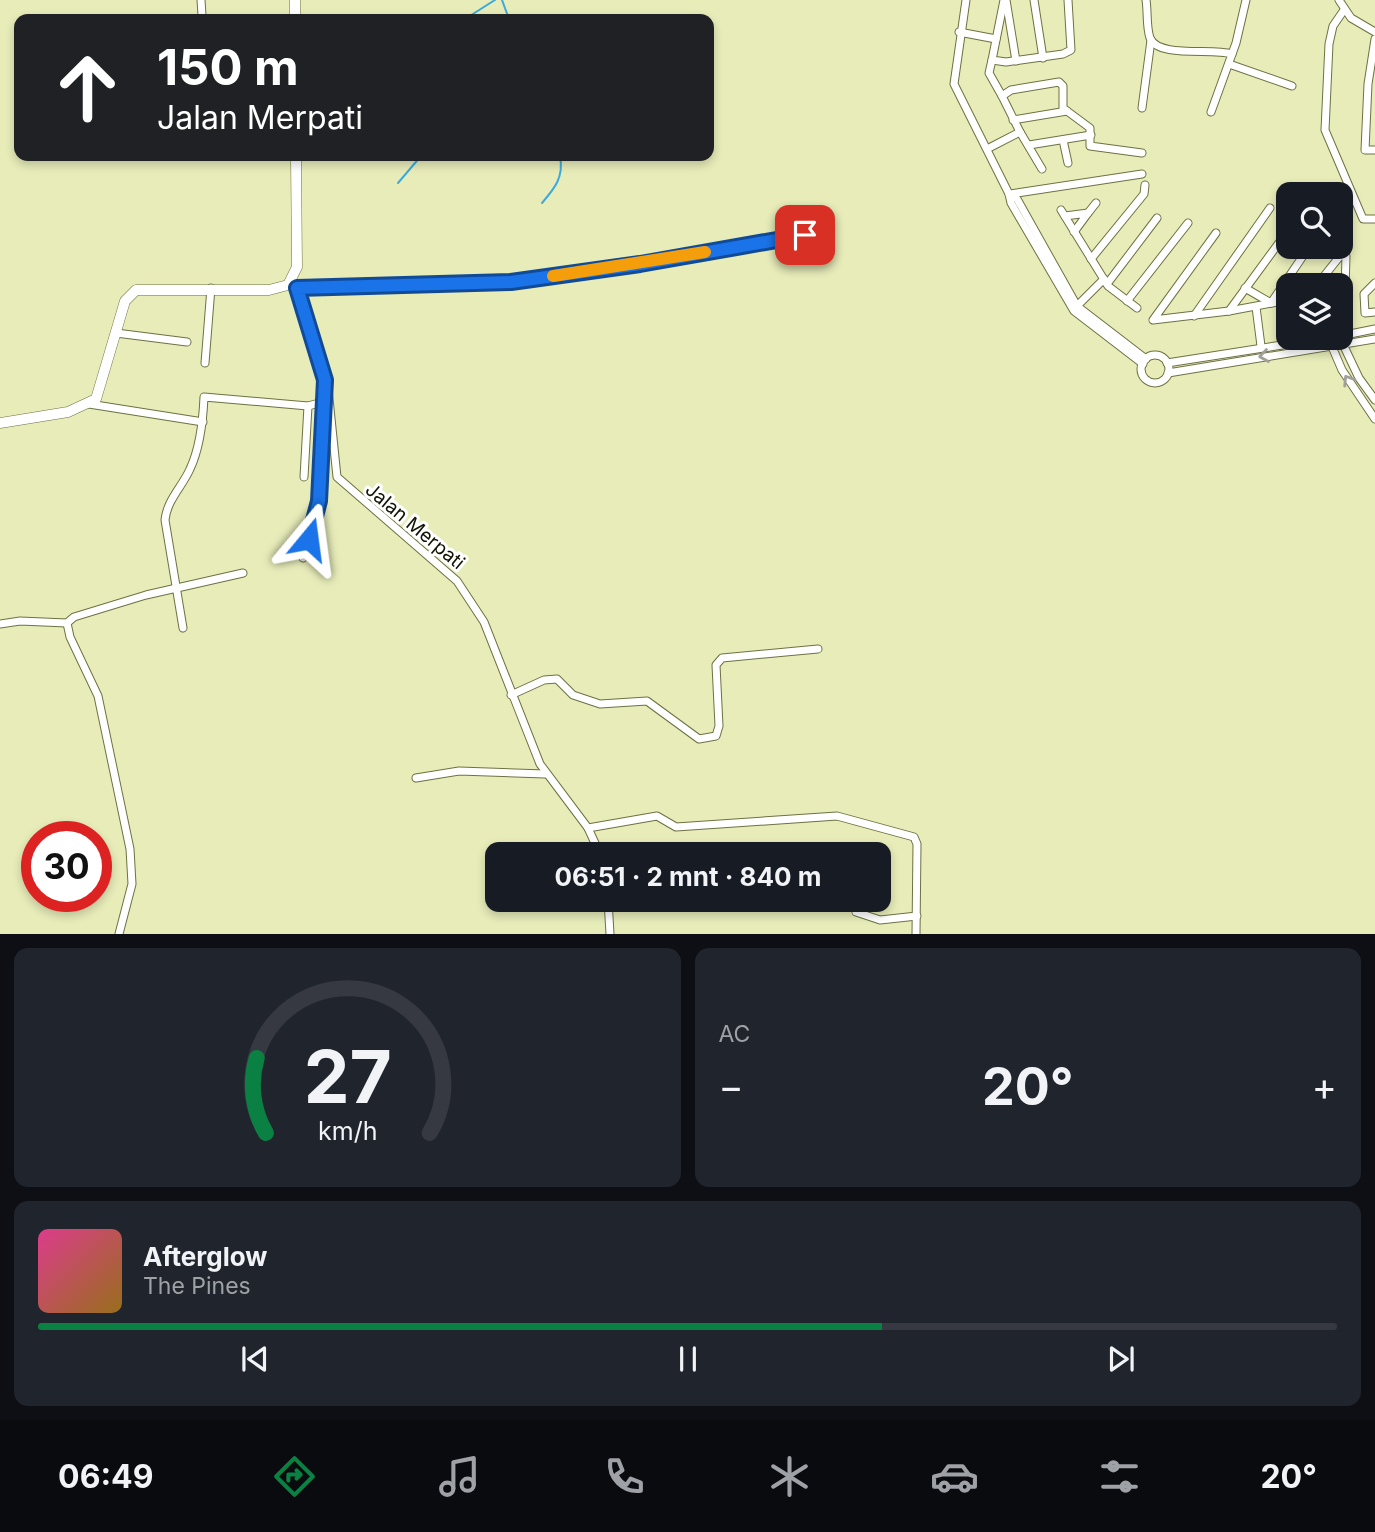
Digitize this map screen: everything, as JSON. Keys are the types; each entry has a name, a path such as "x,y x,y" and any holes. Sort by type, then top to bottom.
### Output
{"main road":[{"path":"0,423 68,412 96,399 103,386 125,301 136,290 269,290 295,284 296,161"}],"street":[{"path":"966,0 959,32 954,84 1011,203 1074,311 1145,362"},
{"path":"1005,0 989,74 1042,169"},
{"path":"1005,0 1016,61"},
{"path":"1034,0 1043,58"},
{"path":"992,60 1043,58 1063,54 1072,48 1068,0"},
{"path":"1142,108 1151,39 1146,0"},
{"path":"1211,112 1232,54 1246,0"},
{"path":"1339,0 1344,10 1375,32"},
{"path":"1344,10 1334,26 1329,44 1324,119 1338,165 1363,219 1375,219"},
{"path":"959,32 996,39"},
{"path":"1151,39 1160,49 1185,52 1208,49 1232,54"},
{"path":"1375,39 1368,84 1365,150 1375,150"},
{"path":"1228,64 1292,86"},
{"path":"1002,96 1012,90 1059,82 1063,86 1063,108 1090,128 1090,146 1142,153"},
{"path":"1013,120 1068,111"},
{"path":"987,149 1020,132"},
{"path":"1029,145 1091,135"},
{"path":"1063,140 1068,163"},
{"path":"1009,194 1142,174"},
{"path":"1091,259 1144,194 1145,185"},
{"path":"1009,194 1017,199 1077,306 1145,362"},
{"path":"1074,232 1096,203"},
{"path":"1194,316 1270,208"},
{"path":"1088,213 1063,213 1105,282 1137,308"},
{"path":"1077,306 1105,282 1157,218"},
{"path":"1127,301 1188,223"},
{"path":"295,284 511,282 640,264 823,232"},
{"path":"1216,233 1152,318 1158,321 1276,302"},
{"path":"1228,311 1276,247"},
{"path":"1327,273 1340,256 1346,256 1346,273"},
{"path":"1271,303 1302,259"},
{"path":"1375,282 1364,294 1365,313 1375,312"},
{"name":"Jalan Merpati","path":"295,284 332,405 337,477 421,548 465,591 484,622 545,774 588,828 594,842"},
{"path":"205,363 211,288"},
{"path":"1245,288 1271,303"},
{"path":"1256,307 1261,346"},
{"path":"1353,335 1375,329"},
{"path":"116,333 187,342"},
{"path":"1353,339 1375,339"},
{"path":"1167,363 1276,345"},
{"path":"1145,362 1143,376 1152,383 1162,381 1168,373 1280,350"},
{"path":"1333,350 1342,370 1375,419"},
{"path":"1347,350 1375,400"},
{"path":"1145,362 1158,356 1167,363 1168,373"},
{"path":"303,558 319,501 325,380"},
{"path":"183,628 165,513 190,469 202,422 204,397 307,406 323,402"},
{"path":"89,404 202,422"},
{"path":"304,477 307,406"},
{"path":"0,624 20,621 67,622 75,617 178,588 243,573"},
{"path":"67,622 70,637 98,696 128,835 132,884 119,933"},
{"path":"512,695 544,680 557,679 573,695 600,704 647,701 699,739 706,740 716,736 719,726 716,665 722,658 818,649"},
{"path":"416,778 459,771 545,774"},
{"path":"588,828 657,816 676,827 844,817 916,839 916,933"},
{"path":"609,912 610,933"},
{"path":"856,912 880,920 917,916"}],"waterway":[{"path":"473,14 495,0"},
{"path":"502,0 507,14"},
{"path":"398,183 417,161"},
{"path":"542,203 557,182 561,161"}],"slow traffic":[{"path":"553,276 705,252"}],"route":[{"path":"309,539 319,501 325,380 297,288 511,282 640,264 805,235"}]}
